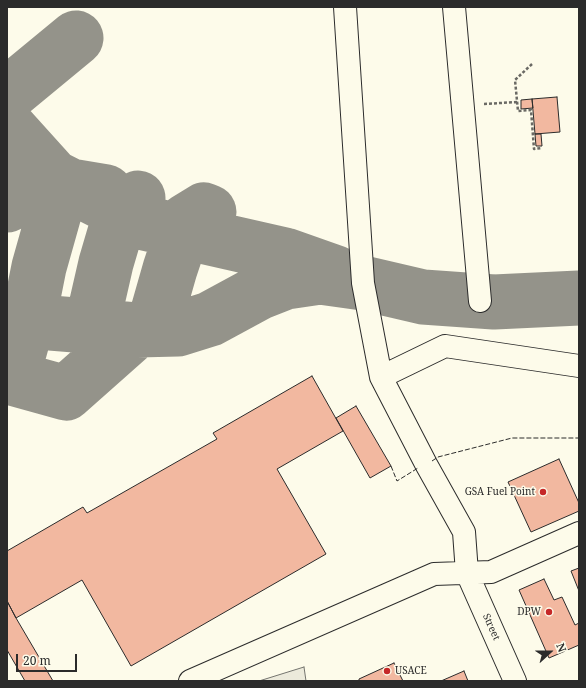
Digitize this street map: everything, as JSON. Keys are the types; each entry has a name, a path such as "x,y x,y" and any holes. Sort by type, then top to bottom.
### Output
{"street":[{"name":"Street","path":"345,7 363,283 381,377 426,464 464,532 467,573 515,681"},
{"path":"454,7 480,301"},
{"path":"381,377 445,346 579,366"},
{"path":"190,681 434,574 491,572 579,533"}],"path":[{"path":"532,64 515,80 518,111 531,110 534,149 542,148"},
{"path":"463,106 517,102"}],"shaded area":[{"path":"304,667 306,681 259,681"}],"building":[{"path":"557,97 560,132 535,134 532,99"},
{"path":"532,99 533,108 521,109 521,100"},
{"path":"535,134 541,134 542,146 536,146"},
{"path":"312,376 343,431 277,469 326,554 131,666 82,580 16,618 7,601 7,551 83,507 87,513 217,439 213,433"},
{"path":"356,406 391,466 370,478 336,418"},
{"name":"GSA Fuel Point","path":"559,459 579,503 579,511 531,532 508,482"},
{"path":"579,568 579,591 571,571"},
{"name":"DPW","path":"544,579 554,600 562,597 575,625 579,623 579,645 549,658 519,590"},
{"path":"7,601 53,681 25,681 7,650"},
{"name":"USACE","path":"394,663 403,681 359,681 359,679"},
{"path":"464,671 468,681 441,681"}],"taxiway":[{"path":"7,95 76,38"},
{"path":"7,126 53,177 144,223 285,255 336,273"},
{"path":"7,205 37,178 53,177 59,196"},
{"path":"24,334 14,318 32,302 39,267 59,196 70,186 106,192"},
{"path":"95,311 106,263 121,212 138,198"},
{"path":"178,329 158,311 186,221 204,210 209,212"},
{"path":"7,314 14,318 38,322 137,330 178,329 210,319 258,293 286,282 320,277 363,283 423,297 494,302 579,298"},
{"path":"38,322 24,334 12,378 66,393 137,330"}],"fence":[{"path":"432,461 438,457 512,438 579,438"},
{"path":"391,466 397,481 418,468"}],"place":[{"name":"GSA Fuel Point","path":"543,492"},
{"name":"DPW","path":"549,612"},
{"name":"USACE","path":"387,671"}]}
